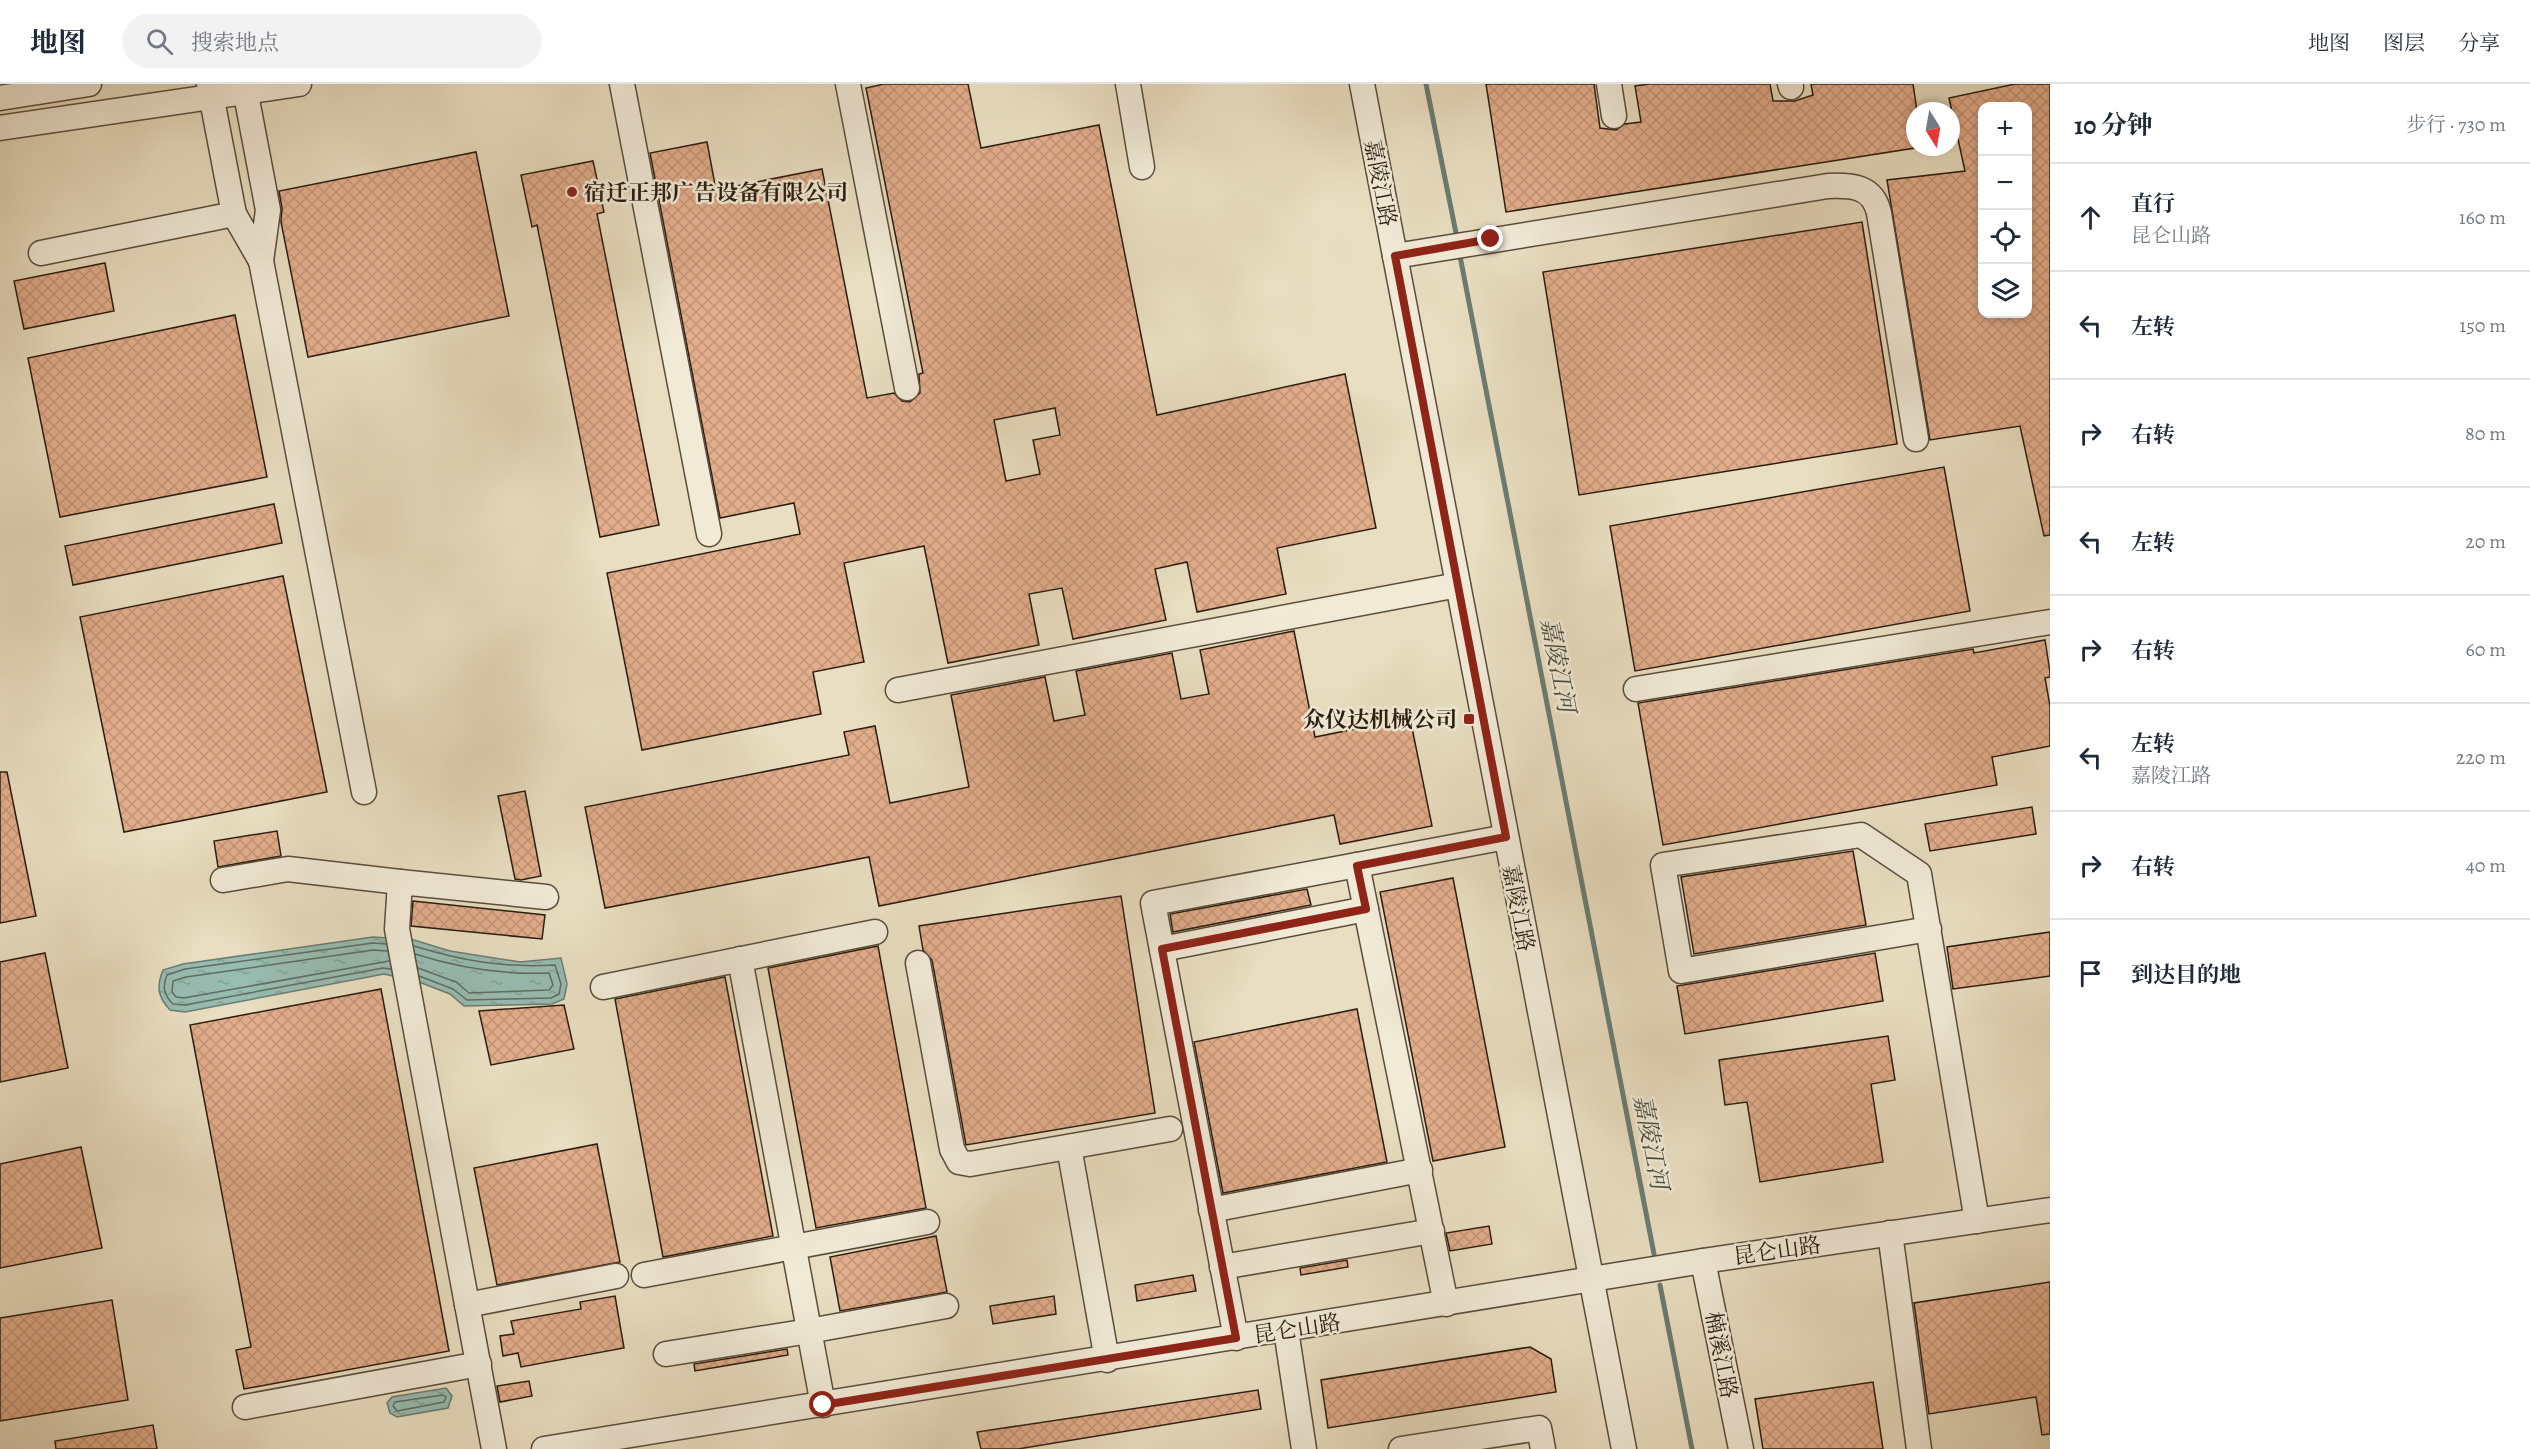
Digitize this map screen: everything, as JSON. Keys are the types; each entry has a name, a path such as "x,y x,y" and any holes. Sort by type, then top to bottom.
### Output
{"street":[{"path":"0,98 89,84"},
{"path":"0,128 211,91 299,84"},
{"path":"622,84 709,534"},
{"path":"848,84 907,388"},
{"path":"1128,84 1142,167"},
{"name":"嘉陵江路","path":"1362,84 1624,1449"},
{"path":"1609,84 1614,117"},
{"path":"245,88 268,210 261,261 364,792"},
{"path":"211,91 234,214 261,261"},
{"path":"1395,256 1828,186 1851,186 1867,190 1876,201 1879,213 1916,439"},
{"path":"41,253 234,214"},
{"path":"898,690 1458,585"},
{"path":"1636,689 2050,622"},
{"path":"1929,930 1681,971 1663,865 1861,835 1919,874 1929,930 1977,1221"},
{"path":"1236,1338 1153,903 1506,837"},
{"path":"1357,866 1446,1304"},
{"path":"223,880 288,869 546,897"},
{"path":"400,882 397,929 495,1449"},
{"path":"1162,949 1366,909"},
{"path":"603,987 875,932"},
{"path":"740,959 823,1405"},
{"path":"918,963 952,1149 959,1162 970,1164 1170,1129"},
{"path":"1069,1147 1107,1359"},
{"path":"1211,1210 1420,1170"},
{"name":"昆仑山路","path":"544,1449 631,1442 823,1405 1703,1261 2050,1210"},
{"path":"644,1275 927,1222"},
{"path":"1222,1267 1432,1231"},
{"path":"1890,1233 1919,1449"},
{"name":"楠溪江路","path":"1703,1261 1741,1449"},
{"path":"467,1305 616,1276"},
{"path":"666,1354 946,1306"},
{"path":"1286,1330 1302,1449"},
{"path":"244,1407 479,1364"},
{"path":"1401,1449 1539,1428 1543,1449"}],"water":[{"path":"373,937 414,940 450,951 520,962 561,958 567,984 564,999 552,1004 464,1006 450,994 419,982 384,974 185,1012 170,1010 159,992 163,970 183,964"},
{"path":"446,1388 452,1396 448,1408 397,1417 390,1413 387,1403 392,1397"}],"building":[{"path":"884,84 968,84 981,148 1099,125 1157,415 1345,374 1376,528 1277,548 1286,594 1197,612 1187,562 1155,569 1166,620 1073,639 1062,588 1029,594 1039,645 948,663 924,546 844,563 864,662 813,672 821,714 642,750 607,573 800,534 794,503 720,518 650,153 707,142 716,190 822,169 867,398 894,393 902,401 910,402 920,393 919,374 923,373 866,88","holes":["1055,408 1060,435 1033,440 1040,474 1006,481 994,420"]},
{"path":"1486,84 1594,84 1600,128 1616,130 1625,124 1641,122 1635,86 1770,84 1773,101 1795,101 1813,95 1811,84 1913,84 1916,102 1906,102 1906,149 1506,212"},
{"path":"2015,84 2050,84 2050,535 2044,536 2020,426 1930,440 1887,180 1965,171 1960,148 1960,102 1950,102 1949,98"},
{"path":"476,152 509,316 308,357 281,222 282,208 279,191"},
{"path":"593,161 604,212 597,214 659,525 600,537 537,225 532,227 521,175"},
{"path":"1862,222 1897,444 1579,495 1543,272"},
{"path":"105,263 114,311 24,329 14,281"},
{"path":"235,315 267,477 60,517 28,358"},
{"path":"1944,467 1970,611 1635,671 1610,526"},
{"path":"274,504 282,543 73,585 65,546"},
{"path":"283,576 327,792 124,832 80,617"},
{"path":"1294,631 1315,737 1410,718 1432,826 1340,844 1334,815 879,906 869,857 605,908 585,807 849,755 844,732 875,726 890,803 969,787 951,695 1045,677 1054,721 1085,715 1076,671 1172,653 1181,699 1209,694 1200,650"},
{"path":"2045,640 2050,672 2050,677 2045,678 2050,706 2050,746 1992,757 1997,785 1663,845 1638,703 1973,649 1974,653"},
{"path":"0,772 7,772 36,916 0,923"},
{"path":"525,791 541,876 521,880 515,879 498,796"},
{"path":"2032,807 2036,834 1930,851 1925,824"},
{"path":"277,831 281,856 218,867 214,841"},
{"path":"1853,851 1866,925 1694,954 1681,877"},
{"path":"1453,878 1505,1147 1433,1161 1380,892"},
{"path":"1307,889 1311,905 1173,932 1170,914"},
{"path":"1121,896 1155,1113 966,1145 932,960 923,950 919,926"},
{"path":"413,901 545,915 542,939 411,926"},
{"path":"2050,932 2050,976 1953,989 1947,947"},
{"path":"878,946 926,1208 816,1228 768,968"},
{"path":"45,953 68,1068 0,1082 0,962"},
{"path":"1875,953 1883,1001 1685,1034 1677,986"},
{"path":"725,977 773,1236 663,1257 615,999"},
{"path":"381,989 449,1351 244,1389 236,1350 251,1347 190,1025"},
{"path":"564,1005 574,1049 491,1065 479,1011"},
{"path":"1357,1009 1387,1162 1223,1193 1194,1042"},
{"path":"1888,1036 1895,1080 1871,1084 1883,1162 1760,1182 1747,1102 1725,1105 1719,1060"},
{"path":"597,1144 620,1262 497,1285 474,1168"},
{"path":"81,1147 102,1248 0,1268 0,1164"},
{"path":"1489,1226 1492,1244 1450,1251 1446,1233"},
{"path":"936,1236 947,1292 840,1311 830,1257"},
{"path":"1347,1260 1348,1267 1301,1275 1300,1268"},
{"path":"1193,1275 1196,1291 1137,1301 1135,1285"},
{"path":"2050,1282 2050,1434 2042,1435 2036,1397 1929,1414 1914,1303"},
{"path":"615,1296 624,1348 521,1367 518,1353 503,1356 500,1336 514,1334 511,1321 581,1309 580,1302"},
{"path":"1054,1296 1056,1314 993,1324 990,1306"},
{"path":"112,1300 128,1400 0,1421 0,1318"},
{"path":"1530,1347 1551,1359 1556,1392 1328,1428 1321,1380"},
{"path":"787,1349 788,1355 695,1371 694,1364"},
{"path":"529,1381 532,1396 500,1402 497,1386"},
{"path":"1873,1382 1883,1449 1763,1449 1755,1399"},
{"path":"1258,1390 1261,1409 1018,1449 981,1449 977,1432"},
{"path":"153,1425 157,1449 56,1449 55,1441"}],"waterway":[{"name":"嘉陵江河","path":"1426,84 1457,238"},
{"name":"嘉陵江河","path":"1459,251 1654,1254"},
{"name":"嘉陵江河","path":"1660,1285 1692,1449"}],"place":[{"name":"宿迁正邦广告设备有限公司","path":"572,192"},
{"name":"众仪达机械公司","path":"1469,719"}],"route":[{"path":"823,1405 1236,1338 1162,949 1366,909 1357,866 1506,837 1395,256 1491,239"}]}
